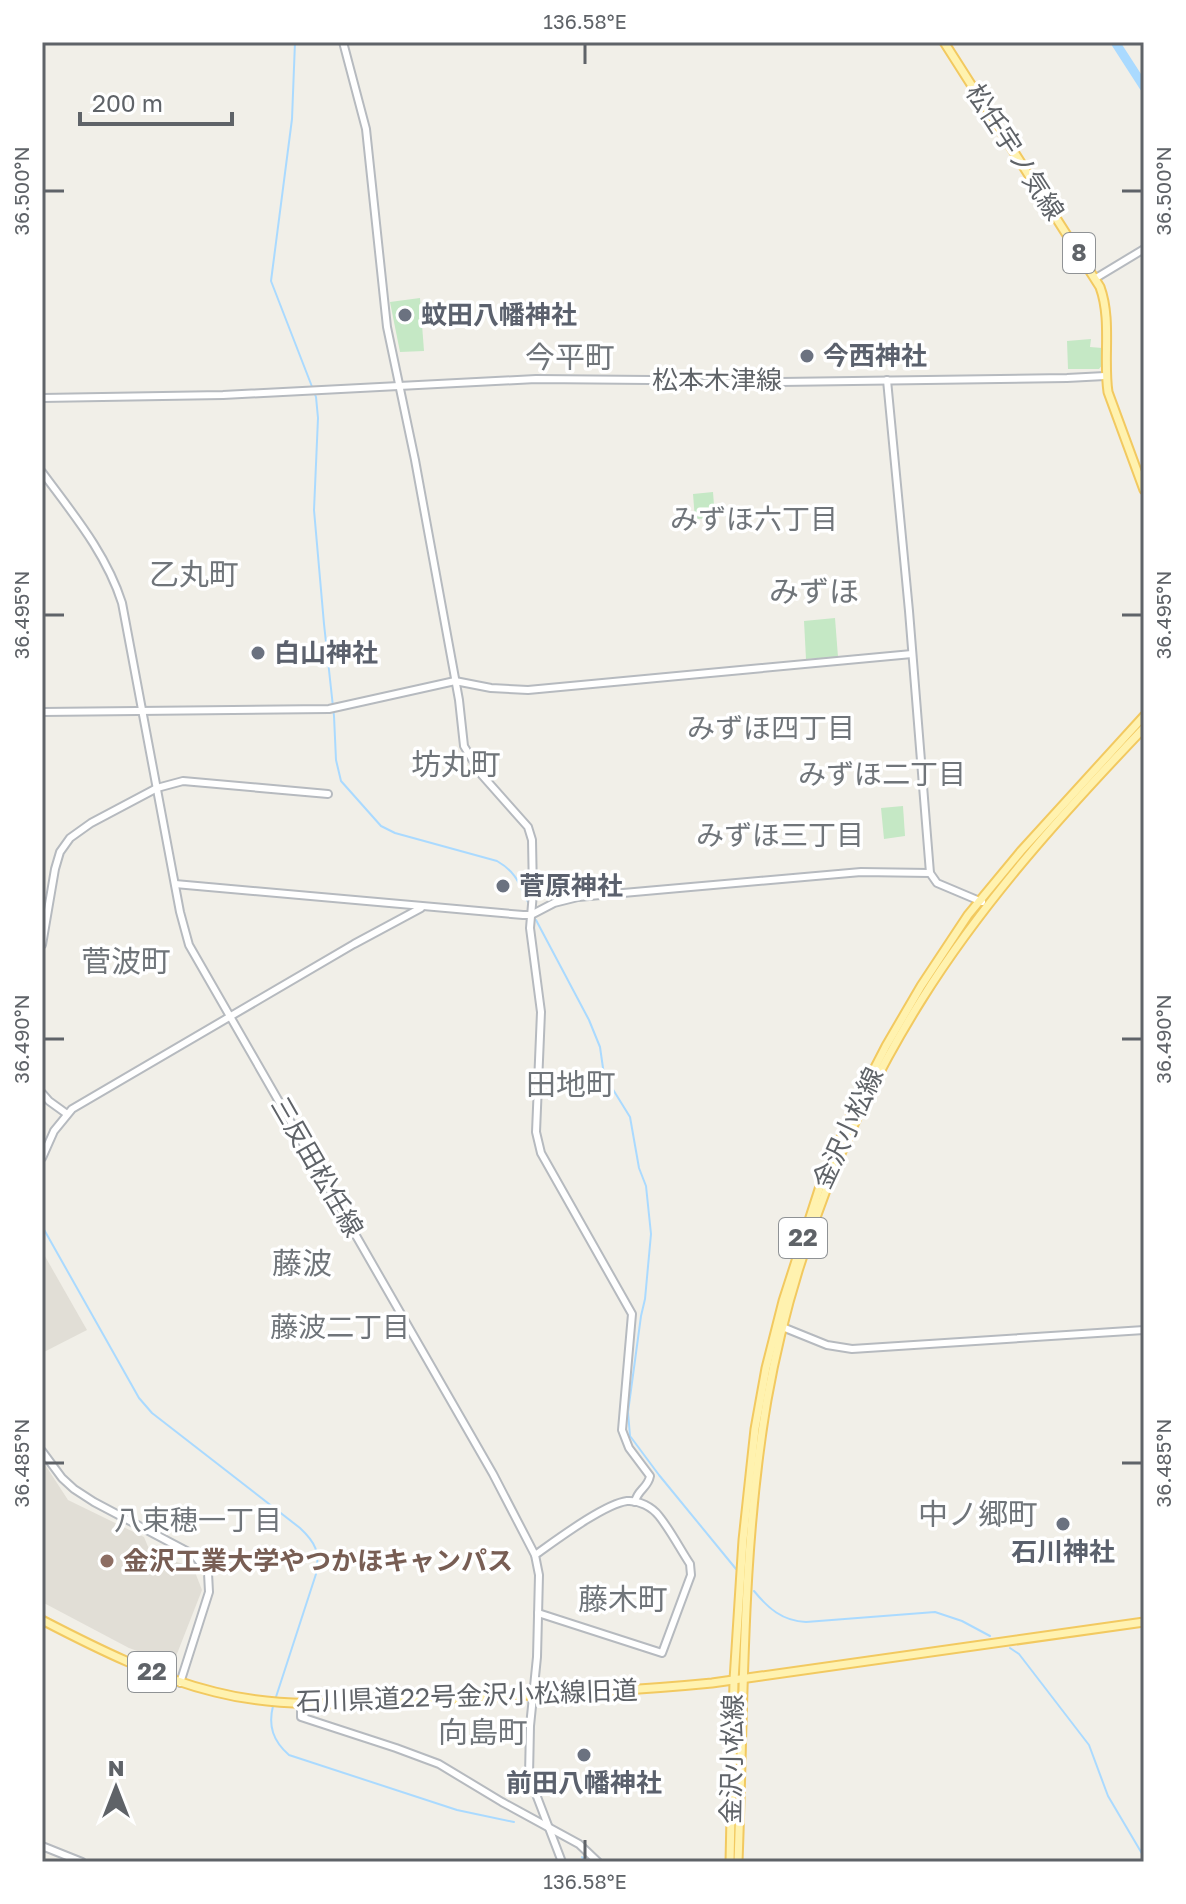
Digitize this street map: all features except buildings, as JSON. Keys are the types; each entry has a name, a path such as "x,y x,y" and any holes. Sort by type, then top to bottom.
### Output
{"main road":[{"name":"松任宇ノ気線","path":"944,42 1096,278 1105,310 1105,376 1108,392 1144,490"},
{"name":"金沢小松線","path":"738,1862 749,1557 756,1478 780,1326 822,1180 886,1046 968,915 1021,851 1144,716"},
{"name":"金沢小松線","path":"730,1862 734,1680 753,1444 766,1368 822,1201 866,1099 921,1000 988,906 1056,823 1144,728"},
{"name":"石川県道22号金沢小松線旧道","path":"42,1620 180,1683 217,1693 301,1705 661,1688 1144,1622"}],"street":[{"path":"343,42 366,129 387,327 401,386 463,723 464,746 481,774 528,827 532,840 530,928 541,1012 537,1142 632,1314 622,1430 629,1448 650,1476 647,1485 638,1491 635,1502"},
{"path":"1096,278 1144,249"},
{"name":"松本木津線","path":"42,398 223,395 536,379 705,383 1105,376"},
{"path":"887,380 930,873 937,883 988,906"},
{"name":"三反田松任線","path":"42,472 97,547 122,603 189,945 493,1474 535,1555 539,1575 538,1613 529,1776 562,1862"},
{"path":"42,712 332,708 455,681 491,688 528,690 912,654"},
{"path":"42,945 53,876 60,852 70,838 91,823 157,788 183,781 328,794"},
{"path":"175,884 531,915 554,903 578,897 869,871 930,873"},
{"path":"42,1158 54,1131 72,1109 422,907"},
{"path":"42,1093 67,1114"},
{"path":"780,1326 827,1345 852,1349 1144,1330"},
{"path":"42,1451 74,1489 194,1555 208,1573 209,1592 180,1683"},
{"path":"535,1555 611,1506 627,1501 647,1505 659,1516 691,1569 662,1653 538,1613"},
{"path":"301,1705 301,1717 439,1764 579,1844 598,1862"},
{"path":"42,1846 82,1862"}],"shaded area":[{"path":"42,1251 87,1330 42,1353"},
{"name":"金沢工業大学やつかほキャンパス","path":"42,1460 68,1500 144,1537 151,1554 193,1567 202,1590 173,1664 129,1648 42,1602"}],"green space":[{"path":"420,298 424,351 400,352 390,302"},
{"path":"1091,339 1090,347 1102,348 1103,364 1099,369 1068,369 1067,341"},
{"path":"713,492 715,518 695,519 693,494"},
{"path":"835,618 838,657 806,659 804,621"},
{"path":"903,806 905,836 884,839 881,808"}],"waterway":[{"path":"295,42 292,119 271,281 316,397 314,510 336,760 341,781 381,826 395,833 497,861 516,878 528,902"},
{"path":"1115,42 1144,87"},
{"path":"536,920 589,1020 600,1047 604,1075 630,1117 639,1168 646,1186 651,1234 628,1412 630,1436 736,1569"},
{"path":"42,1226 139,1398 152,1413 300,1528 313,1543 317,1554 316,1574 275,1700"},
{"path":"754,1591 776,1612 797,1621 935,1612 962,1621 990,1636"},
{"path":"1010,1648 1019,1654 1089,1745 1108,1796 1144,1857"},
{"path":"273,1706 273,1733 289,1755 457,1810 514,1822"},
{"path":"582,1857 586,1862"}],"place":[{"name":"蚊田八幡神社","path":"405,315"},
{"name":"今西神社","path":"807,356"},
{"name":"白山神社","path":"258,653"},
{"name":"菅原神社","path":"503,886"},
{"name":"石川神社","path":"1063,1524"},
{"name":"金沢工業大学やつかほキャンパス","path":"107,1561"},
{"name":"前田八幡神社","path":"584,1755"}],"district":[{"name":"今平町","path":"570,358"},
{"name":"みずほ六丁目","path":"754,519"},
{"name":"乙丸町","path":"194,575"},
{"name":"みずほ","path":"814,592"},
{"name":"みずほ四丁目","path":"771,728"},
{"name":"坊丸町","path":"456,765"},
{"name":"みずほ二丁目","path":"882,774"},
{"name":"みずほ三丁目","path":"780,835"},
{"name":"菅波町","path":"126,962"},
{"name":"田地町","path":"571,1085"},
{"name":"藤波","path":"302,1264"},
{"name":"藤波二丁目","path":"340,1327"},
{"name":"中ノ郷町","path":"978,1515"},
{"name":"八束穂一丁目","path":"198,1520"},
{"name":"藤木町","path":"623,1600"},
{"name":"向島町","path":"483,1733"}]}
